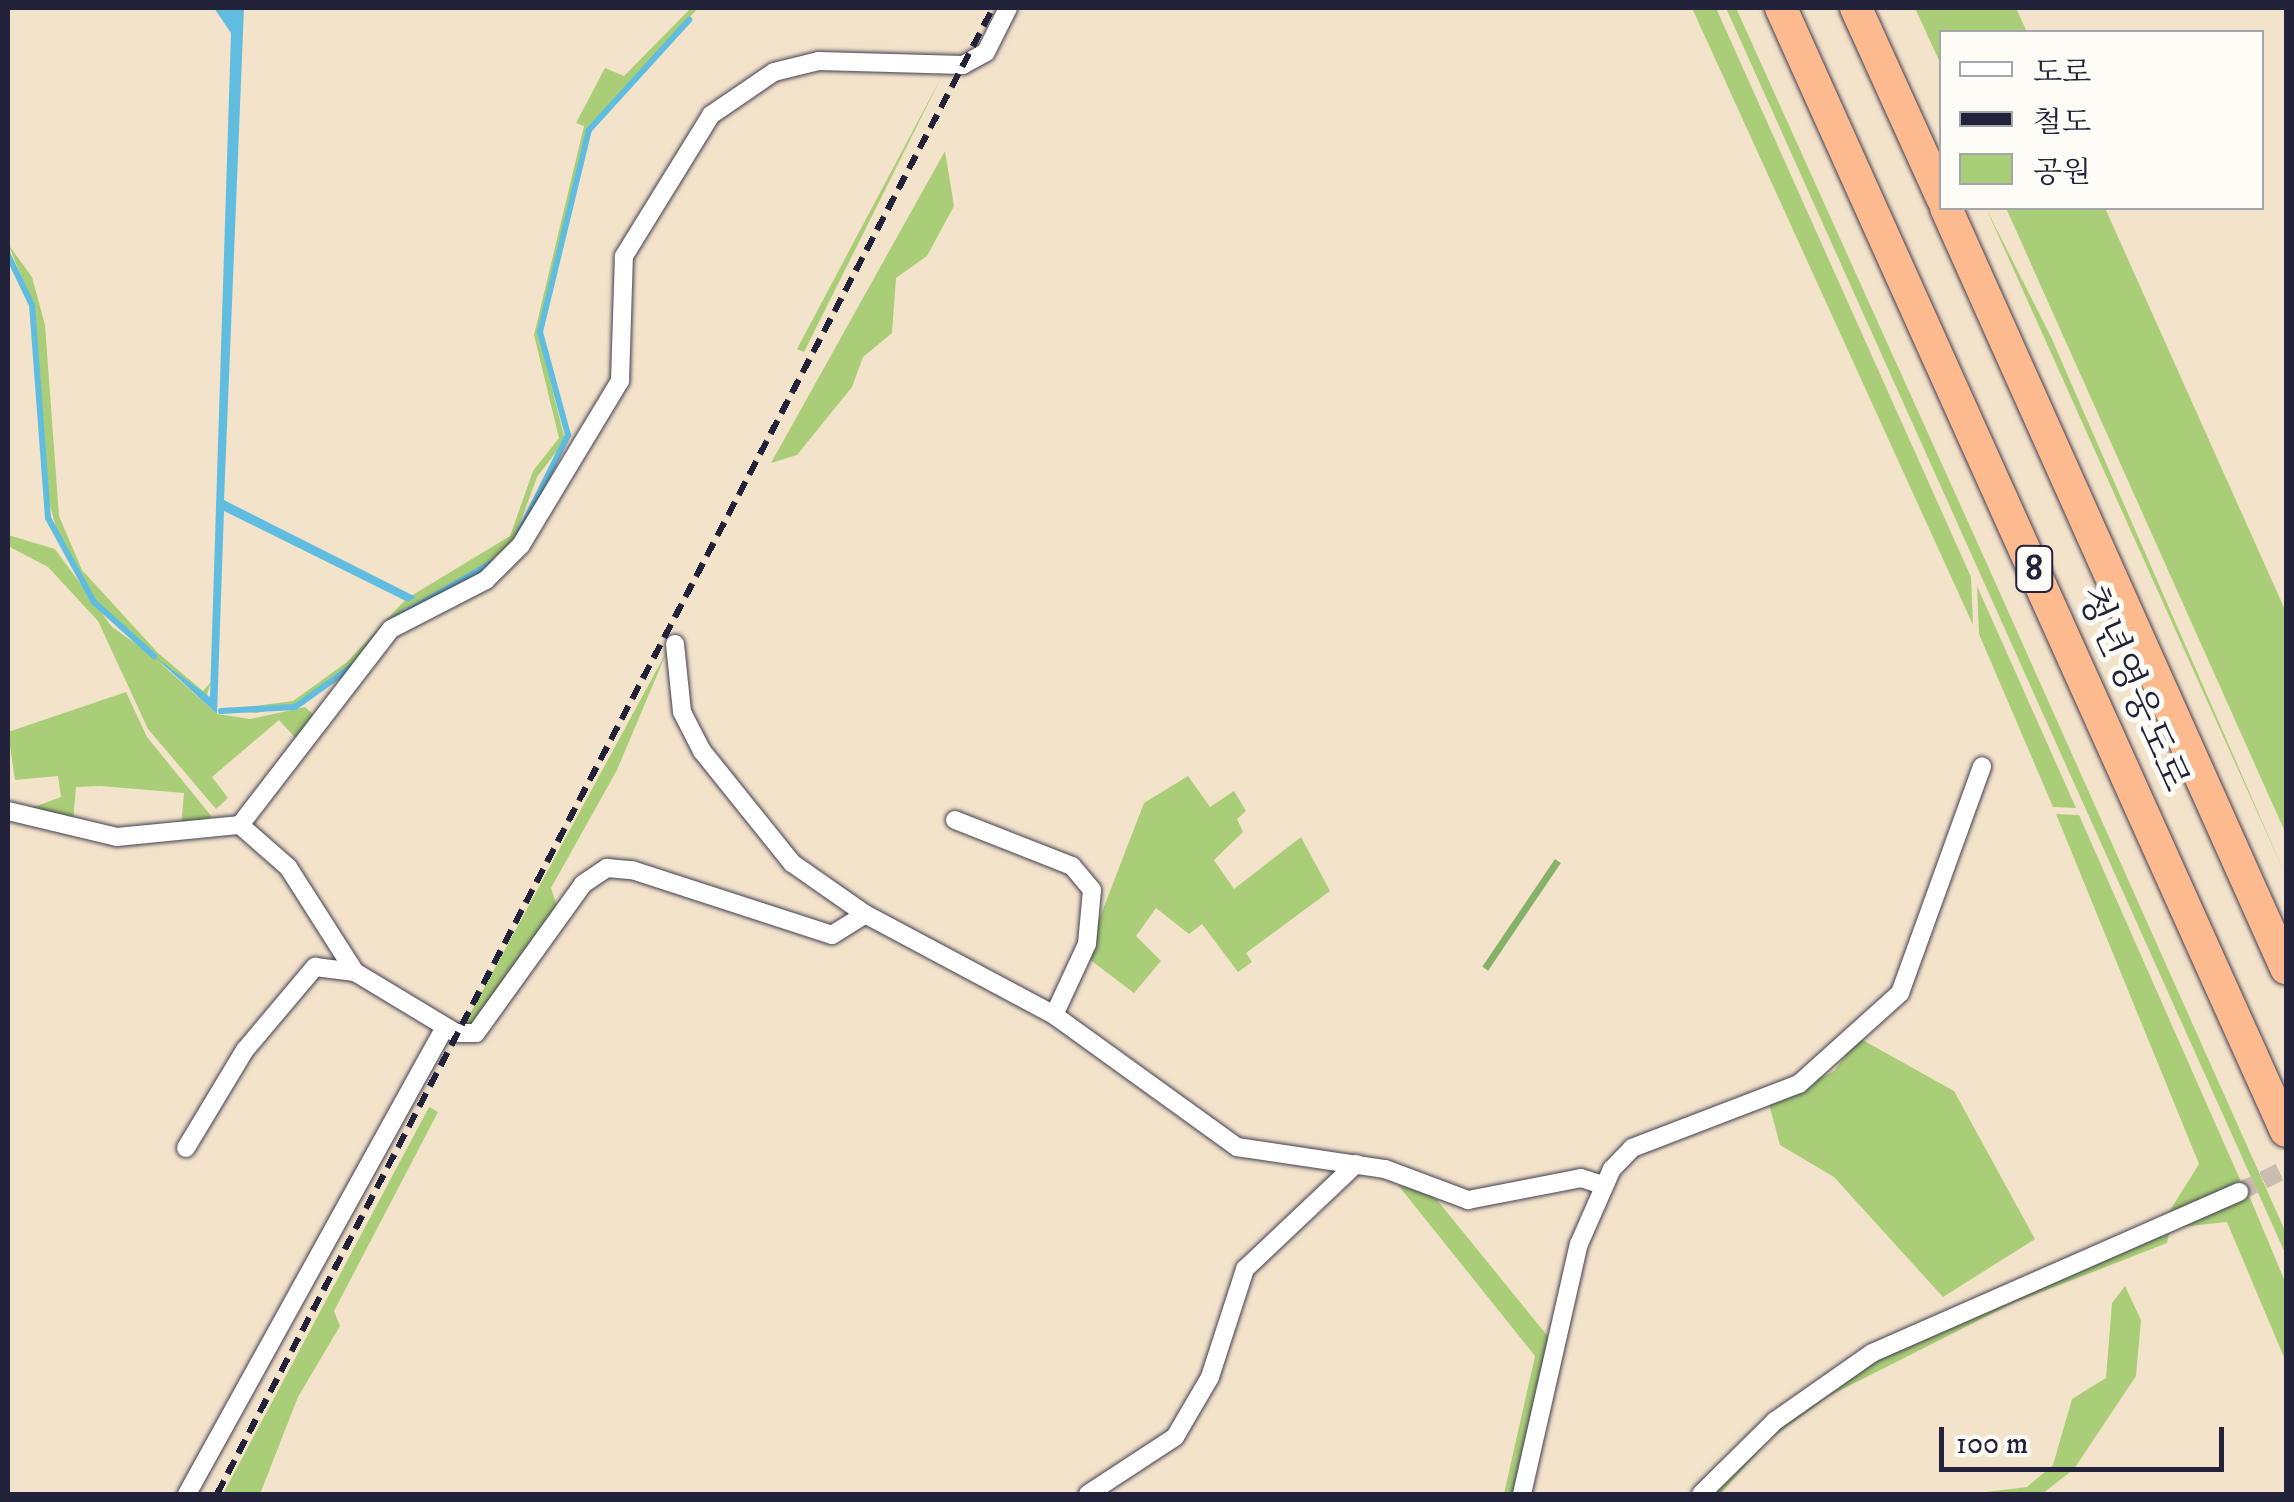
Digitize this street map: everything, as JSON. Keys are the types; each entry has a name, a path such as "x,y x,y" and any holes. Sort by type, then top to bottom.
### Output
{"highway":[{"name":"청년영웅도로","path":"1781,8 2286,1130"},
{"path":"1856,8 1939,191"},
{"name":"청년영웅도로","path":"1947,210 2286,968"}],"street":[{"path":"8,812 118,837 240,824 390,629 486,580 520,546 620,381 624,256 711,115 774,72 819,61 963,65 986,52 1008,8"},
{"path":"675,644 682,712 702,751 792,863 865,914 1054,1014 1237,1147 1356,1164 1468,1200 1581,1178 1603,1184"},
{"path":"1522,1494 1579,1244 1603,1184 1632,1148 1799,1084 1900,993 1982,766"},
{"path":"956,820 1072,866 1092,890 1087,944 1054,1014"},
{"path":"240,824 288,867 355,972"},
{"path":"186,1148 245,1050 315,967 355,972 445,1027 476,1034 556,918 607,868 832,935 865,914"},
{"path":"187,1494 445,1027"},
{"path":"1088,1494 1175,1437 1210,1377 1244,1269 1356,1164"},
{"path":"1701,1494 1774,1422 1872,1353 2239,1192"}],"green space":[{"path":"691,8 698,8 585,135 538,332 565,440 537,477 514,540 481,569 403,610 351,667 303,702 257,713 221,710 293,701 347,662 406,599 510,536 533,471 559,438 534,335 584,126 576,123 605,68 624,76"},
{"path":"1692,8 1716,8 1971,577 1973,625"},
{"path":"1726,8 1736,8 1987,564 2286,1233 2286,1255"},
{"path":"1915,8 2016,8 2026,30 1939,30 1939,61"},
{"path":"944,72 804,352 797,349"},
{"path":"945,151 954,206 927,256 896,278 892,333 863,357 852,387 797,455 771,463"},
{"path":"1987,210 2051,337 2286,876"},
{"path":"2007,210 2106,210 2286,612 2286,834"},
{"path":"8,244 32,277 45,325 59,516 82,570 158,653 203,691 211,682 206,698 158,661 217,714 250,719 305,707 316,717 300,743 279,720 212,777 228,798 216,809 148,729 98,621 48,567 8,546 8,535 55,549 112,627 149,653 96,602 61,547 46,490 34,307"},
{"path":"1977,586 2076,808 2053,807 1979,634"},
{"path":"668,649 617,770 551,888 557,906 473,1026 464,1025"},
{"path":"126,692 147,737 212,817 181,825 184,793 101,786 76,787 73,822 31,808 61,797 58,776 15,780 8,732"},
{"path":"1188,776 1210,807 1234,791 1246,811 1237,819 1243,832 1214,860 1234,889 1301,837 1330,891 1246,953 1252,962 1238,972 1202,924 1189,934 1156,908 1136,936 1161,961 1134,993 1085,956 1144,803"},
{"path":"2056,814 2079,815 2242,1184 2164,1220 2199,1164"},
{"path":"1555,859 1561,863 1488,971 1482,967"},
{"path":"1859,1038 1954,1091 2035,1239 1943,1297 1834,1177 1780,1145 1769,1104 1834,1071"},
{"path":"429,1107 438,1112 334,1311 340,1326 298,1397 260,1494 223,1494"},
{"path":"1398,1185 1433,1195 1554,1344 1516,1494 1504,1494 1535,1356"},
{"path":"2248,1193 2286,1284 2286,1362 2227,1222 2170,1228 2167,1243 2011,1304 1829,1396 1769,1440 1720,1494 1706,1494 1774,1426 1874,1358"},
{"path":"2125,1286 2141,1320 2136,1376 2074,1469 2042,1494 1970,1494 2027,1487 2053,1465 2072,1399 2106,1378 2112,1303"}],"water":[{"path":"214,8 244,8 224,500 416,597 408,602 224,511 217,714 154,656 210,697 231,33"}],"waterway":[{"path":"518,535 568,435 540,332 589,130 689,20"},
{"path":"8,255 32,305 48,518 94,602 154,656"},
{"path":"396,618 493,562"},
{"path":"221,711 295,707 354,665"}],"tunnel":[{"path":"2239,1192 2286,1169"}],"railway":[{"path":"217,1494 993,8"}]}
